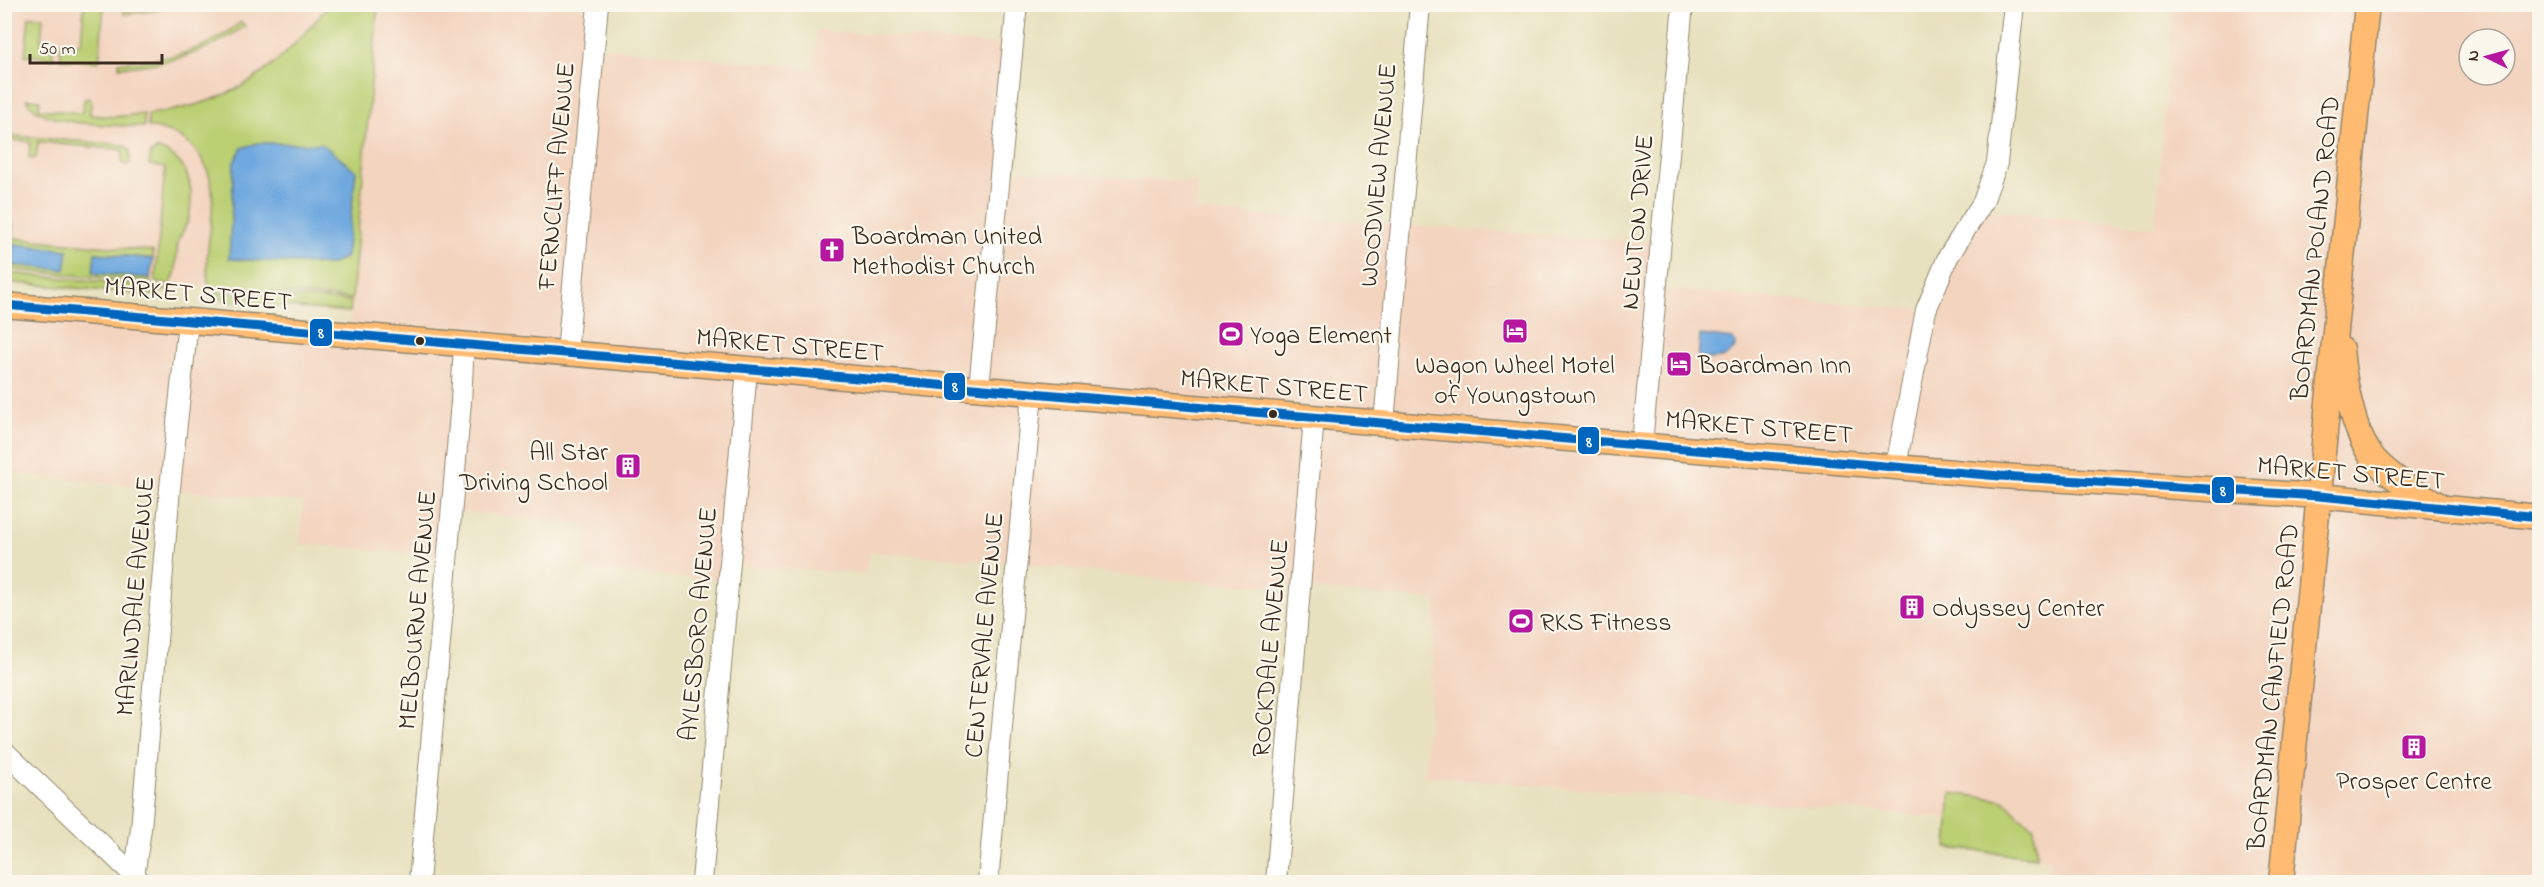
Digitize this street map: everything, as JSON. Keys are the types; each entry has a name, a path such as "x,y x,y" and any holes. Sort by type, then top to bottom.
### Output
{"main road":[{"name":"BOARDMAN POLAND ROAD","path":"2319,496 2336,303 2367,4"},
{"path":"2336,303 2342,357 2352,411 2363,440 2373,458 2388,471 2414,491 2446,509"},
{"name":"MARKET STREET","path":"4,305 1896,466 2319,496 2540,517"},
{"name":"BOARDMAN CANFIELD ROAD","path":"2281,882 2319,496"}],"street":[{"name":"FERNCLIFF AVENUE","path":"567,352 598,4"},
{"path":"979,387 1017,4"},
{"name":"WOODVIEW AVENUE","path":"1384,423 1420,4"},
{"name":"NEWTON DRIVE","path":"1642,444 1683,4"},
{"path":"1896,466 1926,310 1947,257 1983,202 1997,163 2014,4"},
{"name":"MARLINDALE AVENUE","path":"138,879 170,488 188,322"},
{"name":"MELBOURNE AVENUE","path":"419,882 461,402 464,343"},
{"name":"AYLESBORO AVENUE","path":"702,882 747,369"},
{"name":"CENTERVALE AVENUE","path":"988,882 1032,393"},
{"name":"ROCKDALE AVENUE","path":"1276,882 1314,417"},
{"path":"5,752 138,879"}],"shaded area":[{"path":"5,5 585,5 578,84 590,86 594,47 813,68 817,30 1013,46 1002,170 1197,183 1195,211 1662,243 1658,289 1926,310 1979,209 2155,227 2173,5 2539,5 2539,882 2048,882 2050,859 1947,848 1949,818 1424,776 1437,600 1158,579 1016,563 869,552 866,574 730,564 728,581 583,570 587,524 452,511 448,556 300,544 303,502 5,473 4,305 349,333 352,299 5,269"}],"green space":[{"path":"161,4 177,5 153,11 124,14 124,9"},
{"path":"84,5 104,5 99,62 61,59 60,43 81,44"},
{"path":"329,5 378,5 352,299 209,287 207,270 213,201 207,168 197,152 187,142 169,132 148,127 148,114 179,109 230,93 271,66"},
{"path":"29,17 43,17 41,41 52,42 53,58 25,55"},
{"path":"241,22 245,26 200,51 169,61 119,67 119,62 152,60 199,48"},
{"path":"88,98 91,100 90,115 111,117 144,114 144,127 62,120 34,108 26,99 40,100 39,109 82,113 84,100"},
{"path":"4,135 124,145 130,151 130,163 126,165 122,163 123,150 38,142 36,157 33,159 29,157 30,142 5,139"},
{"path":"158,149 177,160 183,167 190,185 191,196 189,217 178,243 176,269 170,284 155,282 165,168 149,165 151,153"},
{"path":"4,223 13,224 14,238 153,251 153,259 96,253 93,272 150,278 151,282 5,269"},
{"path":"5,273 167,289 153,295 5,282"},
{"path":"212,292 351,301 350,312 226,302"},
{"path":"1951,793 2004,800 2034,827 2037,857 1947,848"}],"water":[{"path":"258,143 322,144 356,171 346,257 330,265 229,259 234,162 242,148"},
{"path":"13,244 68,250 65,270 12,265"},
{"path":"95,253 153,259 150,278 93,273"},
{"path":"1700,335 1733,339 1736,345 1725,357 1698,359"}],"transit line":[{"name":"8","path":"4,305 2000,476 2319,496 2540,517"}],"place":[{"name":"Boardman United Methodist Church","path":"832,250"},
{"name":"Wagon Wheel Motel of Youngstown","path":"1515,331"},
{"name":"Yoga Element","path":"1231,334"},
{"name":"Boardman Inn","path":"1679,364"},
{"name":"All Star Driving School","path":"628,466"},
{"name":"Odyssey Center","path":"1912,607"},
{"name":"RKS Fitness","path":"1521,621"},
{"name":"Prosper Centre","path":"2414,747"}]}
